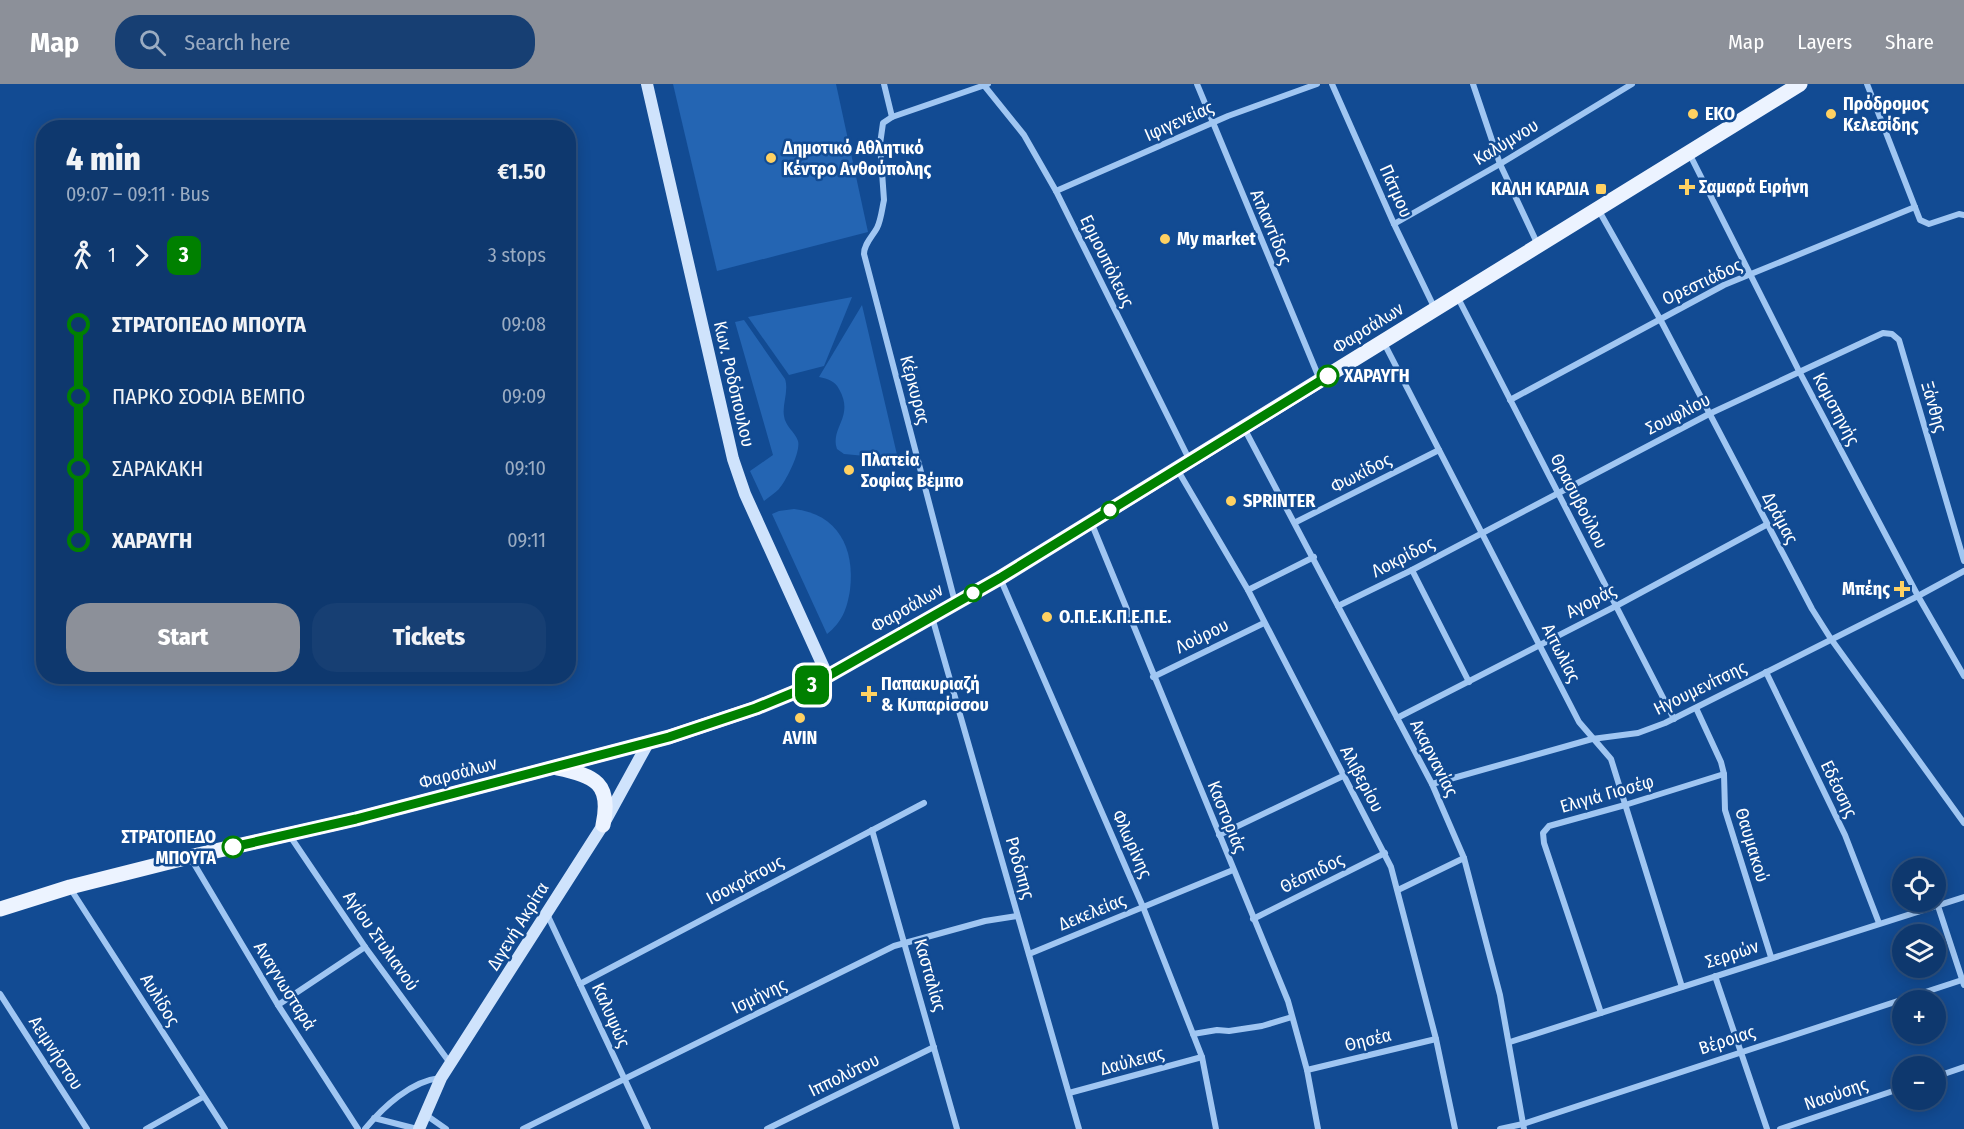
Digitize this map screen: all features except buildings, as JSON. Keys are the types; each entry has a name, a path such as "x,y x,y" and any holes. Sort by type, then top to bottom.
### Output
{"main road":[{"name":"Φαρσάλων","path":"0,909 70,887 356,819 648,743 756,708 828,677 1000,578 1800,84"},
{"path":"554,767 587,776 597,783 606,798 603,825"}],"street":[{"name":"Κων. Ροδόπουλου","path":"647,84 733,459 745,494 828,677"},
{"path":"884,84 892,117 985,84"},
{"name":"Ερμουπόλεως","path":"985,84 1024,135 1056,191 1184,465"},
{"name":"Ατλαντίδος","path":"1197,84 1320,380"},
{"name":"Ιφιγενείας","path":"1056,191 1212,123 1317,84"},
{"name":"Πάτμου","path":"1332,84 1394,224 1435,309"},
{"path":"1473,84 1500,164 1538,246"},
{"name":"Καλύμνου","path":"1394,224 1500,164 1632,84"},
{"path":"1867,84 1920,220 1929,224 1959,214 1964,215"},
{"name":"Κέρκυρας","path":"892,117 886,120 880,132 883,209 879,223 864,249 864,254 955,602"},
{"name":"Κομοτηνής","path":"1689,152 1799,371 1918,596 1964,676"},
{"name":"Ορεστιάδος","path":"1510,400 1724,285 1915,207"},
{"name":"Δράμας","path":"1598,209 1660,319 1766,525 1831,639 1964,823"},
{"name":"Θρασυβούλου","path":"1457,296 1674,719"},
{"name":"Σουφλίου","path":"1482,533 1709,414 1883,333 1892,334"},
{"name":"Ξάνθης","path":"1892,334 1899,340 1964,561"},
{"name":"Αιτωλίας","path":"1383,341 1579,722 1611,759 1682,987"},
{"name":"Ακαρνανίας","path":"1244,427 1432,784 1464,858 1477,901 1510,1042 1524,1126"},
{"name":"Φωκίδος","path":"1296,522 1440,450"},
{"name":"Αλιβερίου","path":"1184,465 1343,776 1385,853 1398,890 1436,1039 1455,1129"},
{"name":"Καστοριάς","path":"1091,522 1282,985 1307,1070 1318,1129"},
{"name":"Αγοράς","path":"1397,718 1616,606 1766,525"},
{"name":"Λοκρίδος","path":"1338,606 1482,533"},
{"path":"1248,590 1314,557"},
{"path":"1412,570 1469,682"},
{"name":"Ηγουμενίτσης","path":"1432,784 1592,739 1638,732 1674,719 1964,572"},
{"name":"Φλωρίνης","path":"1000,578 1143,907 1193,1034 1202,1057 1216,1129"},
{"name":"Ροδόπης","path":"932,616 1079,1129"},
{"name":"Λούρου","path":"1153,677 1264,622"},
{"name":"Εδέσσης","path":"1766,672 1845,835 1879,923"},
{"name":"Θαυμακού","path":"1696,708 1721,762 1724,774 1725,810 1771,957"},
{"name":"Διγενή Ακρίτα","path":"418,1129 441,1078 603,825 648,743"},
{"name":"Ελιγιά Γιοσέφ","path":"1601,1013 1544,843 1544,833 1549,826 1724,774"},
{"path":"1219,835 1343,776"},
{"name":"Ισοκράτους","path":"580,984 924,803"},
{"name":"Κασταλίας","path":"872,830 957,1129"},
{"name":"Αγίου Στυλιανού","path":"289,834 365,947 451,1063"},
{"name":"Θέσπιδος","path":"1253,919 1385,853"},
{"name":"Αναγνωσταρά","path":"189,857 278,1005 358,1129"},
{"path":"1398,890 1464,858"},
{"name":"Δεκελείας","path":"1029,954 1233,870"},
{"name":"Αυλίδος","path":"70,887 225,1129"},
{"name":"Σερρών","path":"1946,903 1964,897"},
{"name":"Σερρών","path":"1510,1042 1917,912"},
{"path":"1940,912 1963,982"},
{"name":"Καλυψώς","path":"547,913 648,1129"},
{"name":"Ισμήνης","path":"524,1129 905,942 985,921 1017,916"},
{"path":"278,1005 365,947"},
{"path":"1715,976 1767,1129"},
{"name":"Βέροιας","path":"1500,1129 1524,1126 1740,1051 1963,982"},
{"name":"Αειμνήστου","path":"0,994 87,1129"},
{"path":"1193,1034 1217,1030 1229,1032 1262,1026 1292,1017"},
{"name":"Θησέα","path":"1307,1070 1436,1039"},
{"name":"Ιππολύτου","path":"767,1129 934,1047"},
{"name":"Δαύλειας","path":"1069,1093 1202,1057"},
{"path":"1946,1073 1964,1067"},
{"path":"365,1129 374,1118 410,1089 427,1080 441,1078"},
{"name":"Ναούσης","path":"1780,1129 1892,1091"},
{"path":"146,1129 203,1097"},
{"path":"425,1114 446,1129"},
{"path":"374,1118 418,1129"}],"shaded area":[{"name":"Δημοτικό Αθλητικό Κέντρο Ανθούπολης","path":"673,84 836,84 868,232 717,271"},
{"path":"852,297 824,366 789,375 748,317"},
{"path":"862,305 898,459 844,454 837,449 837,434 844,414 843,399 835,384 819,377"},
{"path":"744,320 785,379 784,416 798,441 795,459 785,480 779,489 764,501 750,471 773,455 735,322"},
{"path":"794,509 809,512 832,526 846,547 850,560 850,590 847,603 840,620 827,634 772,514"}],"bus line":[{"name":"3","path":"233,847 356,819 669,737 756,708 812,685 1000,578 1328,376"}],"place":[{"name":"EKO","path":"1693,114"},
{"name":"Πρόδρομος Κελεσίδης","path":"1831,114"},
{"name":"Δημοτικό Αθλητικό Κέντρο Ανθούπολης","path":"771,158"},
{"name":"Σαμαρά Ειρήνη","path":"1687,187"},
{"name":"ΚΑΛΗ ΚΑΡΔΙΑ","path":"1601,189"},
{"name":"My market","path":"1165,239"},
{"name":"ΧΑΡΑΥΓΗ","path":"1328,376"},
{"name":"Πλατεία Σοφίας Βέμπο","path":"849,470"},
{"name":"SPRINTER","path":"1231,501"},
{"name":"Μπέης","path":"1902,589"},
{"name":"Ο.Π.Ε.Κ.Π.Ε.Π.Ε.","path":"1047,617"},
{"name":"Παπακυριαζή & Κυπαρίσσου","path":"869,694"},
{"name":"AVIN","path":"800,718"},
{"name":"ΣΤΡΑΤΟΠΕΔΟ ΜΠΟΥΓΑ","path":"233,847"}]}
